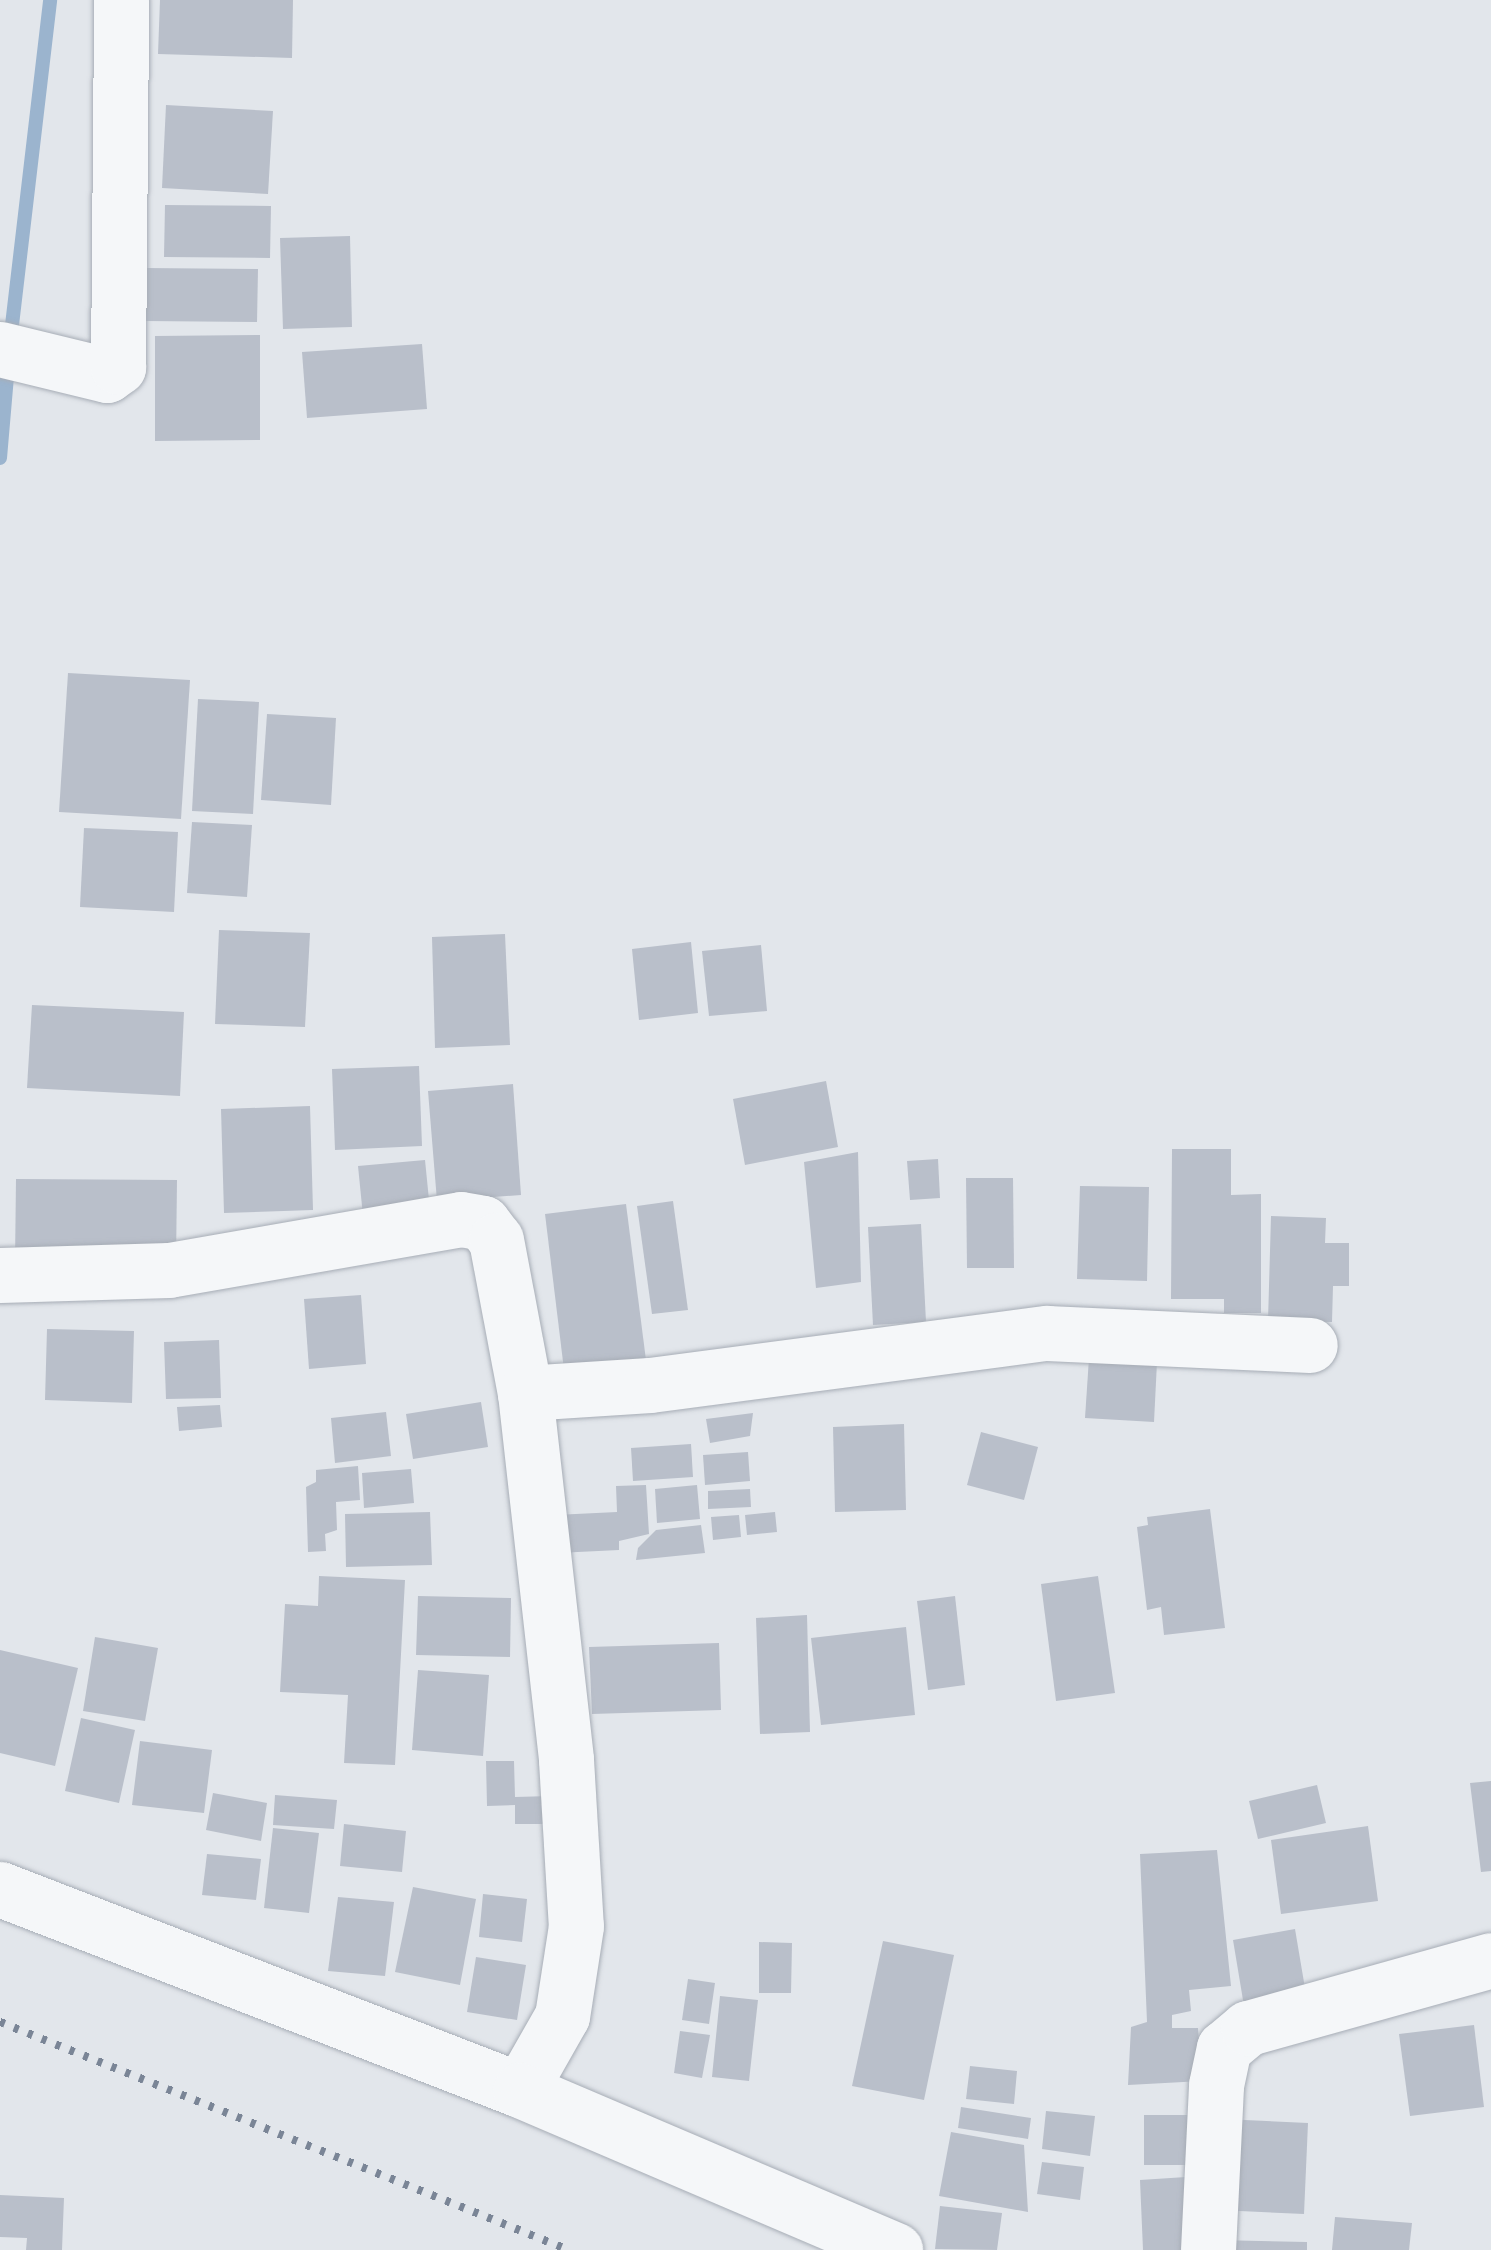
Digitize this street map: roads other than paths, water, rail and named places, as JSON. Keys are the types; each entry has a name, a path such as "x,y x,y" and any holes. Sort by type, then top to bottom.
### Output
{"street":[{"path":"0,348 107,375 118,367 121,0"},
{"path":"0,1275 169,1270 282,1255 428,1221 482,1224 501,1258 524,1393 566,1760 576,1926 562,2016 520,2090"},
{"path":"524,1393 650,1386 1047,1333 1310,1346"},
{"path":"0,1888 520,2090 895,2250"},
{"path":"1208,2250 1216,2085 1224,2048 1248,2028 1491,1960"}],"waterway":[{"path":"10,342 50,0"},
{"path":"0,458 8,364"}],"railway":[{"path":"0,2022 569,2250"}]}
